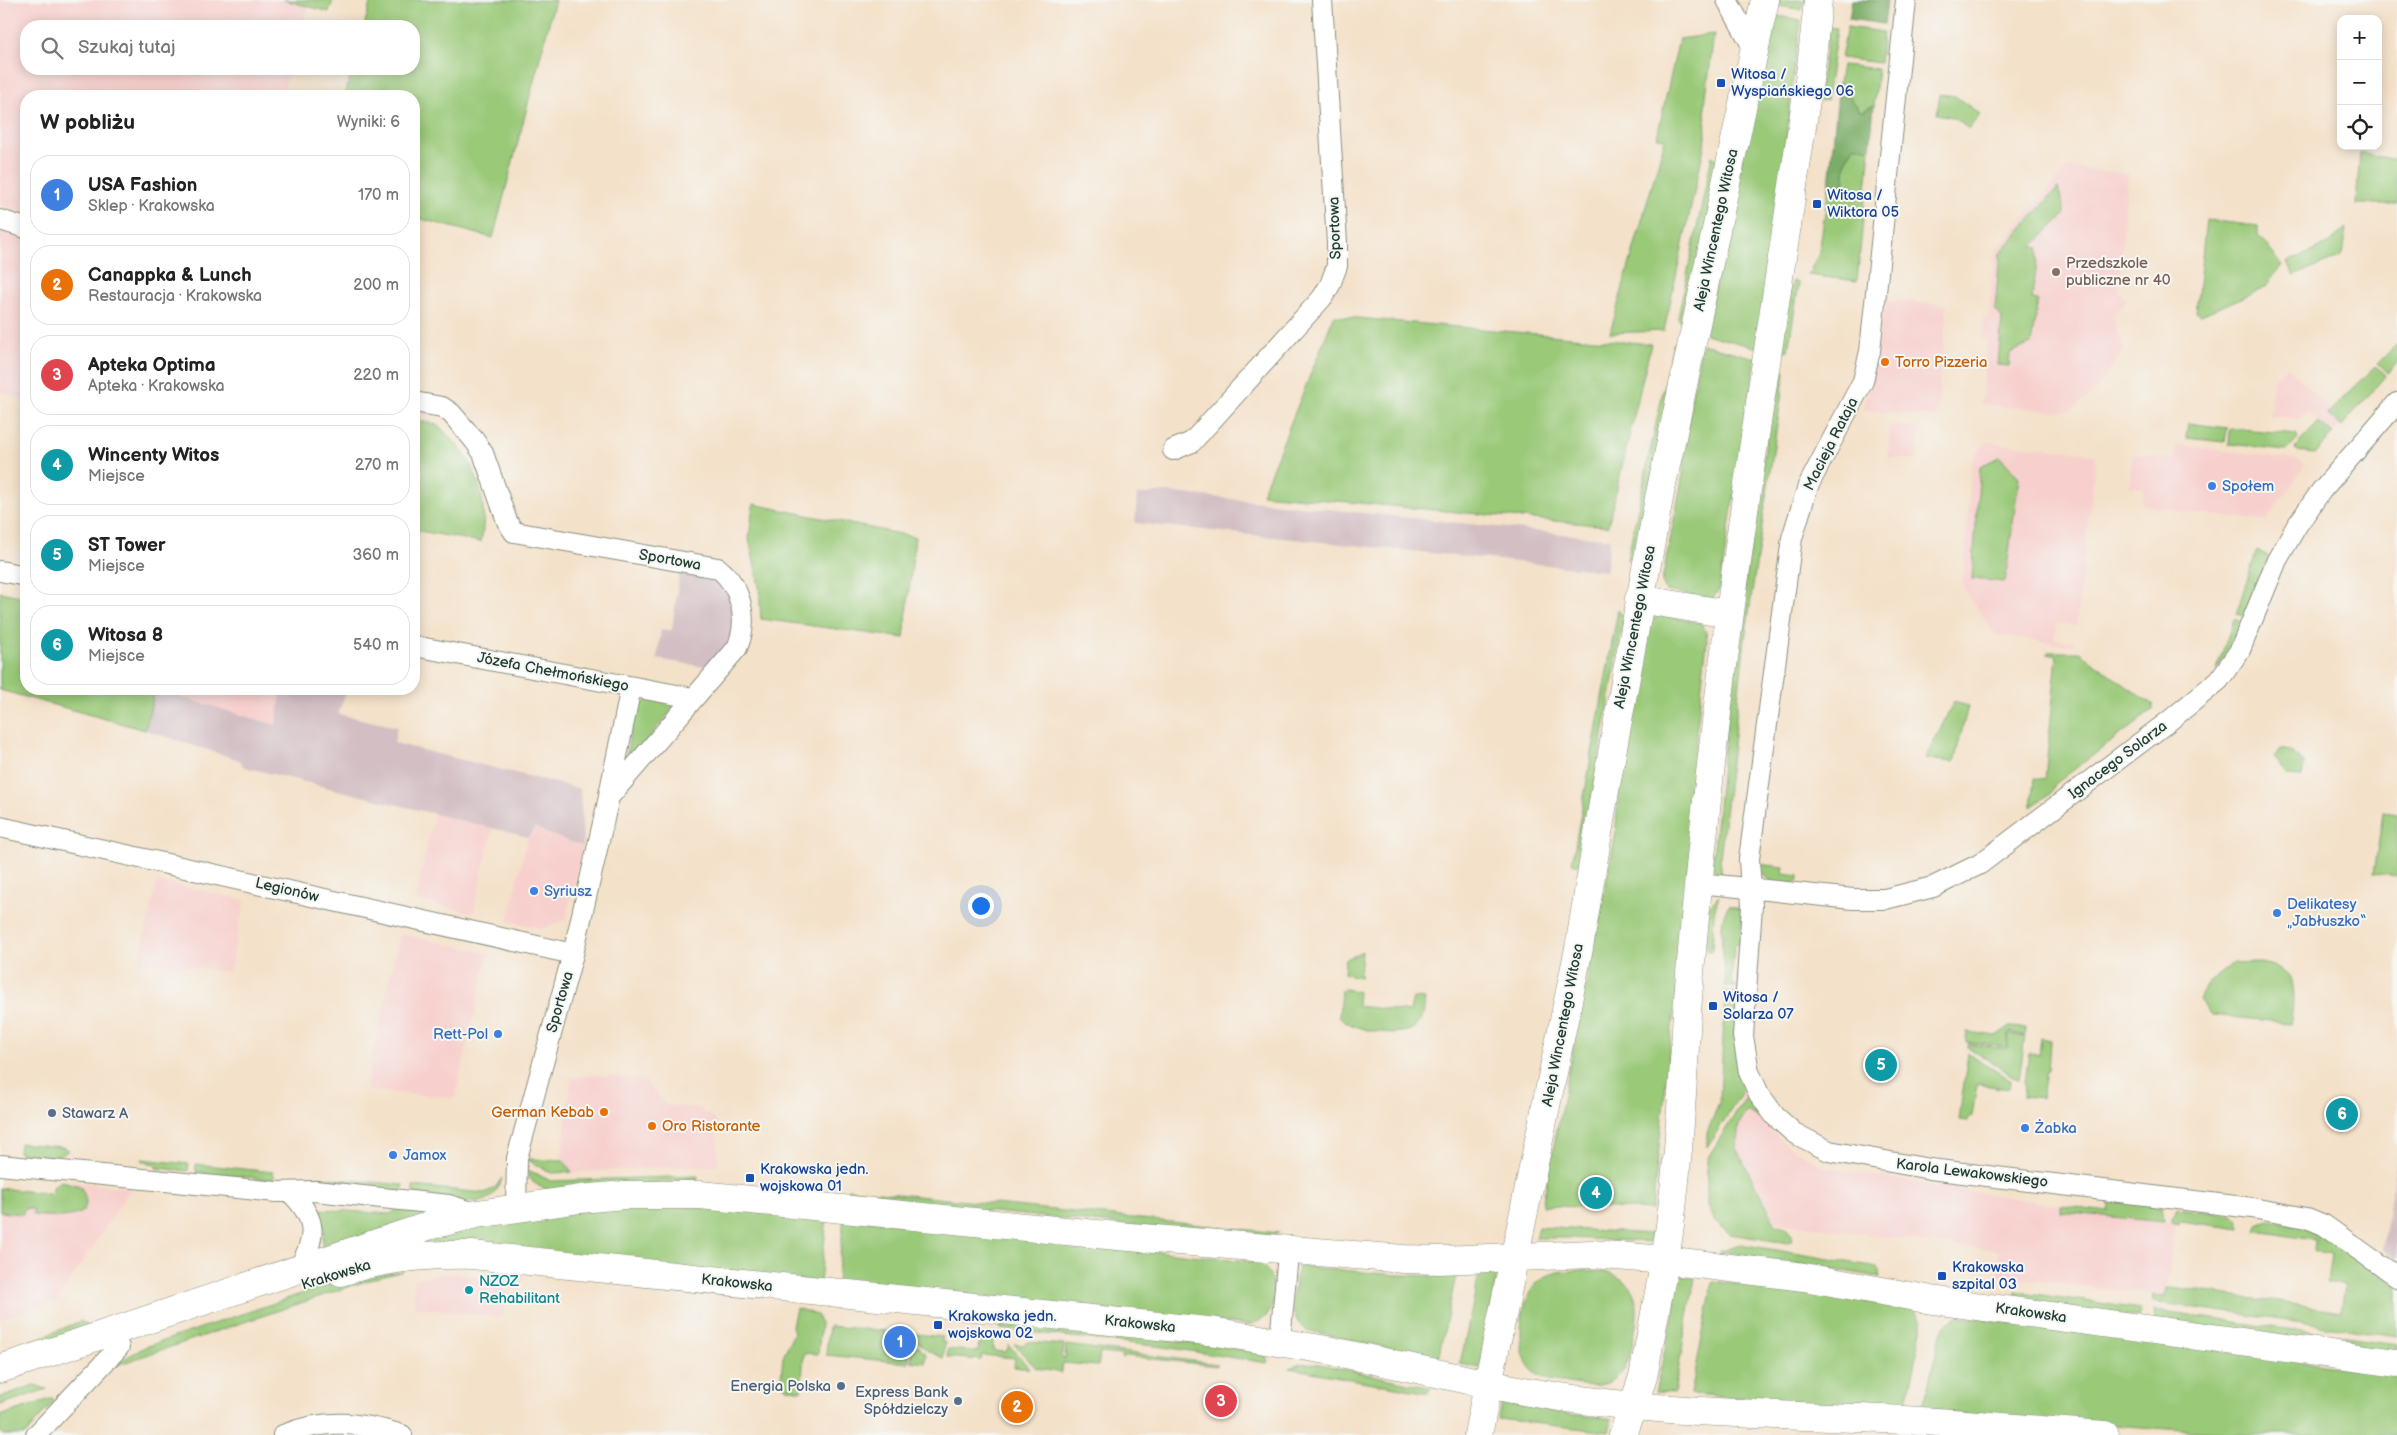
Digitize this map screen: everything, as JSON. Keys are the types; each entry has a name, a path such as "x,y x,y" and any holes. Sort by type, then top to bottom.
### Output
{"main road":[{"name":"Aleja Wincentego Witosa","path":"1478,1435 1517,1256 1579,948 1639,599 1765,0"},
{"path":"1623,1435 1634,1406 1650,1343 1672,1217 1679,1146 1692,948 1729,614 1745,496 1811,67 1818,0"},
{"path":"1639,599 1729,614"},
{"name":"Krakowska","path":"0,1369 428,1226 516,1207 624,1195 700,1195 1117,1236 1290,1248 1422,1260 1592,1254 1665,1260 1804,1277 1932,1300 2397,1363"},
{"name":"Krakowska","path":"0,1387 364,1265 390,1259 446,1254 497,1257 1207,1331 1280,1341 1559,1397 1634,1406"},
{"path":"1634,1406 1912,1421 2106,1435"}],"street":[{"name":"Sportowa","path":"1173,450 1192,442 1310,313 1330,285 1337,266 1322,0"},
{"path":"1727,0 1755,51"},
{"name":"Macieja Rataja","path":"1752,888 1749,859 1792,538 1808,486 1863,381 1870,351 1906,0"},
{"path":"0,220 20,226"},
{"name":"Sportowa","path":"420,403 442,407 450,413 474,440 483,453 507,521 514,532 718,568 730,580 741,602 744,624 741,638 728,659 609,797"},
{"name":"Ignacego Solarza","path":"1699,882 1853,899 1899,897 1933,887 1959,876 1980,864 2219,680 2240,650 2277,560 2296,526 2321,491 2397,403"},
{"path":"0,571 20,575"},
{"name":"Józefa Chełmońskiego","path":"420,647 693,698"},
{"name":"Sportowa","path":"516,1207 516,1163 574,954 631,687"},
{"name":"Legionów","path":"0,827 574,954"},
{"name":"Karola Lewakowskiego","path":"1752,888 1742,1022 1747,1065 1752,1080 1766,1106 1784,1125 1804,1139 1842,1154 1930,1169 2252,1208 2306,1218 2324,1225 2397,1277"},
{"name":"Krakowska","path":"0,1165 291,1193 315,1191 449,1205 477,1214"},
{"name":"Krakowska","path":"291,1193 302,1204 310,1218 313,1235 309,1250 299,1268"},
{"path":"1280,1341 1290,1248"},
{"path":"36,1435 119,1347"},
{"path":"283,1435 307,1425 327,1423 345,1423 402,1435"}],"shaded area":[{"path":"0,0 284,0 309,7 305,20 20,20 20,75 288,75 284,90 20,90 20,210 0,205"},
{"name":"Przedszkole publiczne nr 40","path":"2068,167 2128,174 2118,291 2128,300 2112,315 2124,349 2097,389 2072,410 2060,412 1981,404 1987,340 1982,339 1984,317 1989,317 1994,252"},
{"path":"0,230 20,236 20,398 0,392"},
{"path":"1887,300 1947,305 1937,417 1864,410"},
{"path":"2288,367 2343,422 2333,434 2307,411 2299,419 2270,416 2273,379"},
{"path":"1890,425 1919,427 1916,460 1888,457"},
{"path":"1986,442 2082,452 2096,456 2076,626 2057,623 2054,639 2074,641 2074,646 1996,635 1963,588 1972,460"},
{"path":"2177,445 2300,460 2304,467 2266,521 2142,505 2144,488 2129,486 2132,454 2175,459"},
{"path":"1166,492 1610,539 1606,571 1135,523 1137,495"},
{"path":"680,569 702,573 727,588 735,607 730,648 712,668 657,659 661,630 672,630"},
{"path":"154,695 182,695 181,697 276,725 281,695 345,695 338,714 397,727 394,743 580,789 583,846 548,834 535,827 528,837 244,767 239,760 145,730"},
{"path":"182,695 281,695 277,725 181,697"},
{"path":"435,812 493,826 473,913 415,900"},
{"path":"535,826 548,834 583,846 566,919 543,929 508,921 528,837"},
{"path":"157,881 245,900 229,972 139,961"},
{"path":"400,934 488,953 455,1098 367,1090 368,1075"},
{"path":"591,1075 644,1079 666,1105 702,1109 703,1113 710,1115 716,1121 718,1166 565,1173 561,1160 572,1078"},
{"path":"1742,1089 1756,1116 1773,1133 1794,1150 1826,1168 2061,1206 2061,1212 2175,1224 2166,1296 1998,1276 1999,1251 1774,1222 1736,1148"},
{"path":"2397,1155 2397,1260 2383,1249"},
{"path":"60,1181 131,1188 56,1302 0,1319 0,1187 54,1193"},
{"path":"444,1273 507,1279 503,1316 495,1317 415,1307 414,1279"}],"green space":[{"path":"284,0 333,0 329,12"},
{"path":"371,0 555,0 493,238 420,219 420,90 347,90 350,75 420,75 420,20 366,20"},
{"path":"1775,0 1804,0 1802,10 1774,5"},
{"path":"1852,0 1887,0 1884,24 1849,19"},
{"path":"1772,15 1801,20 1783,171 1758,348 1705,334"},
{"path":"1829,27 1837,28 1827,100 1820,101 1818,100"},
{"path":"1847,27 1883,32 1880,63 1841,58"},
{"path":"1714,34 1705,104 1706,138 1664,331 1610,333 1665,139 1657,137 1679,39"},
{"path":"1842,65 1878,69 1874,105 1861,112 1839,82"},
{"path":"1839,82 1861,112 1874,105 1870,149 1855,146 1846,159 1844,188 1829,186"},
{"path":"1940,94 1955,96 1980,114 1969,129 1952,117 1937,114"},
{"path":"1855,146 1870,149 1857,281 1808,275 1819,253 1829,186 1844,188 1846,159"},
{"path":"2360,153 2397,160 2397,204 2356,204"},
{"path":"1712,156 1717,159 1718,175 1685,328 1678,318"},
{"path":"2058,188 2065,214 2032,247 2039,248 2032,299 2038,300 2031,344 2010,353 2009,366 1998,365 2002,318 1995,309 2000,253"},
{"path":"2206,220 2258,226 2258,235 2282,265 2265,288 2201,315 2196,312"},
{"path":"2346,228 2342,256 2294,276 2287,262 2325,246"},
{"path":"1793,281 1799,283 1788,350 1779,353 1787,300"},
{"path":"1334,316 1651,344 1608,526 1262,494"},
{"path":"1683,339 1635,555 1627,560 1673,344"},
{"path":"1702,344 1756,358 1719,590 1712,599 1666,591 1662,581 1683,474 1691,400"},
{"path":"2397,344 2397,363 2388,373 2378,363"},
{"path":"1777,365 1785,372 1745,639 1720,858 1722,876 1712,868 1729,695"},
{"path":"2376,366 2386,375 2341,427 2327,414"},
{"path":"420,422 431,423 443,430 458,447 474,471 482,499 483,528 481,542 420,531"},
{"path":"2319,422 2333,434 2315,453 2296,451 2295,447"},
{"path":"2188,423 2227,428 2225,442 2186,438"},
{"path":"2230,428 2296,434 2298,438 2287,450 2229,444"},
{"path":"2000,457 2019,477 2005,582 1972,579 1980,466"},
{"path":"753,504 915,537 904,638 761,619 759,586 749,539"},
{"path":"2257,550 2268,556 2245,616 2236,614"},
{"path":"0,592 20,596 20,695 154,695 145,730 0,690"},
{"path":"1618,610 1624,617 1580,865 1572,863"},
{"path":"1658,615 1701,623 1706,632 1707,640 1696,736 1695,818 1652,1210 1595,1207 1600,1190 1594,1189 1592,1207 1542,1206 1615,838 1621,763 1648,623"},
{"path":"2234,619 2242,622 2227,658 2216,670"},
{"path":"2048,652 2082,652 2084,656 2153,705 2153,710 2055,784 2051,793 2031,807 2034,778 2045,779 2057,656 2047,654"},
{"path":"650,699 672,702 674,707 625,766 629,738 638,709"},
{"path":"1954,702 1968,706 1954,762 1925,759"},
{"path":"2280,749 2290,751 2304,763 2302,777 2288,776 2274,757"},
{"path":"2383,812 2397,814 2397,876 2374,873"},
{"path":"1757,864 1784,867 1783,874 1799,876 1797,882 1785,884 1773,881 1763,875"},
{"path":"1719,896 1714,912 1712,950 1708,951 1705,936 1708,907"},
{"path":"1729,905 1743,910 1740,943 1734,946 1731,983 1737,987 1725,987 1722,923"},
{"path":"1362,951 1360,977 1344,974 1345,960"},
{"path":"2256,962 2274,966 2290,977 2293,1000 2290,1023 2212,1015 2199,1000 2207,983 2234,963"},
{"path":"1341,990 1358,991 1357,1006 1410,1012 1413,998 1425,999 1421,1019 1418,1025 1411,1030 1401,1032 1377,1032 1354,1026 1339,1016"},
{"path":"1725,992 1737,993 1736,1041 1745,1088 1707,1147 1707,1133 1720,1100"},
{"path":"2009,1027 2026,1028 2025,1035 2008,1032 2006,1047 1966,1042 1967,1032 1996,1036"},
{"path":"2009,1034 2025,1036 2019,1080 1968,1047 1968,1044 2007,1049"},
{"path":"2041,1038 2050,1040 2048,1071 2046,1071 2042,1098 2023,1096 2029,1054 2039,1055"},
{"path":"1968,1053 2010,1080 2009,1089 1977,1084 1972,1116 1969,1117 1968,1121 1959,1120"},
{"path":"1748,1094 1761,1115 1758,1118 1747,1111 1739,1124 1736,1148 1776,1225 1786,1228 1792,1235 1791,1242 1788,1243 1730,1234 1715,1221 1707,1203 1707,1159"},
{"path":"20,1143 62,1147 69,1150 51,1156 32,1155 19,1153"},
{"path":"142,1159 189,1164 188,1171 156,1168 156,1164 142,1162"},
{"path":"526,1159 563,1160 572,1172 551,1173"},
{"path":"196,1164 273,1172 275,1180 196,1172"},
{"path":"526,1169 551,1181 698,1176 698,1179 560,1191 549,1190 539,1186 531,1179"},
{"path":"308,1176 403,1185 402,1190 397,1194 361,1189 358,1184 308,1178"},
{"path":"502,1178 494,1193 486,1200 481,1201 437,1199 413,1194 413,1186 484,1193 495,1188"},
{"path":"62,1181 80,1186 85,1198 85,1207 81,1212 73,1216 52,1217 33,1215 33,1209 24,1208 23,1214 0,1212 0,1188 51,1194 54,1185"},
{"path":"848,1189 1279,1233 1271,1236 1132,1226 845,1197"},
{"path":"2110,1200 2162,1206 2164,1222 2061,1212 2061,1206 2108,1212"},
{"path":"404,1205 447,1210 322,1250 324,1228 319,1209 390,1214"},
{"path":"668,1205 827,1217 820,1282 409,1246 408,1242 528,1215"},
{"path":"2177,1208 2232,1215 2239,1221 2241,1229 2180,1221 2179,1225 2171,1223"},
{"path":"844,1218 1257,1262 1263,1266 1271,1278 1274,1286 1274,1301 1272,1308 1266,1316 1247,1325 837,1281"},
{"path":"2270,1220 2306,1227 2325,1236 2397,1287 2397,1336 2153,1302 2154,1295 2166,1296 2167,1287 2171,1287 2341,1311 2345,1286 2328,1282 2332,1254 2314,1251 2315,1240 2257,1231 2260,1223"},
{"path":"1539,1227 1651,1234 1649,1242 1536,1238"},
{"path":"1740,1244 1877,1267 1880,1270 1880,1277 1719,1251"},
{"path":"1298,1266 1396,1275 1456,1276 1438,1359 1306,1330 1299,1324 1293,1309 1293,1292"},
{"path":"1589,1270 1612,1274 1626,1283 1635,1296 1637,1320 1631,1352 1622,1372 1611,1381 1590,1386 1551,1380 1534,1372 1523,1354 1521,1328 1530,1292 1546,1276 1559,1272"},
{"path":"403,1271 363,1282 108,1368 145,1347 339,1281"},
{"path":"1497,1274 1480,1368 1460,1364 1479,1275"},
{"path":"1677,1275 1695,1278 1674,1393 1655,1392 1673,1316"},
{"path":"1713,1281 1906,1307 1917,1312 1921,1318 1922,1330 1904,1410 1691,1394"},
{"path":"2015,1291 2141,1309 2138,1318 2042,1304 2014,1296"},
{"path":"796,1308 817,1315 821,1324 818,1354 804,1353 801,1391 787,1388 783,1385 784,1379 781,1378 783,1356 794,1333 792,1326"},
{"path":"2154,1311 2397,1344 2397,1353 2155,1320"},
{"path":"1957,1316 2397,1374 2397,1435 2251,1435 1922,1411 1941,1333 1945,1325"},
{"path":"81,1321 93,1329 0,1361 0,1354"},
{"path":"1026,1323 1219,1346 1263,1353 1268,1360 1267,1363 1164,1347 1001,1329 998,1325"},
{"path":"829,1326 886,1331 885,1346 910,1349 908,1363 826,1355"},
{"path":"915,1334 943,1337 942,1342 945,1343 943,1358 928,1351 914,1338"},
{"path":"979,1340 993,1341 993,1351 1006,1352 1009,1345 1030,1369 1014,1367 1015,1358 982,1355 981,1360 947,1357 948,1349 978,1352"},
{"path":"914,1342 926,1354 925,1363 911,1361"},
{"path":"1029,1342 1064,1345 1062,1358 1065,1359 1066,1345 1217,1364 1217,1366 1127,1356 1123,1359 1121,1355 1100,1353 1098,1366 1063,1363 1061,1373 1036,1368 1014,1344 1023,1345"},
{"path":"1315,1363 1432,1388 1428,1392 1423,1392 1289,1368 1301,1364"},
{"path":"34,1385 47,1389 0,1405 0,1397"},
{"path":"53,1398 54,1401 25,1435 3,1435 0,1430 0,1416"},
{"path":"1501,1403 1612,1419 1609,1432 1498,1419"}],"place":[{"name":"Witosa / Wyspiańskiego 06","path":"1721,83"},
{"name":"Witosa / Wiktora 05","path":"1817,204"},
{"name":"Przedszkole publiczne nr 40","path":"2056,272"},
{"name":"Torro Pizzeria","path":"1885,362"},
{"name":"Społem","path":"2212,486"},
{"name":"Syriusz","path":"534,891"},
{"name":"Delikatesy „Jabłuszko“","path":"2277,913"},
{"name":"Witosa / Solarza 07","path":"1713,1006"},
{"name":"Rett-Pol","path":"498,1034"},
{"name":"ST Tower","path":"1881,1065"},
{"name":"German Kebab","path":"604,1112"},
{"name":"Stawarz A","path":"52,1113"},
{"name":"Witosa 8","path":"2342,1114"},
{"name":"Oro Ristorante","path":"652,1126"},
{"name":"Żabka","path":"2025,1128"},
{"name":"Jamox","path":"393,1155"},
{"name":"Krakowska jedn. wojskowa 01","path":"750,1178"},
{"name":"Wincenty Witos","path":"1596,1193"},
{"name":"Krakowska szpital 03","path":"1942,1276"},
{"name":"NZOZ Rehabilitant","path":"469,1290"},
{"name":"Krakowska jedn. wojskowa 02","path":"938,1325"},
{"name":"USA Fashion","path":"900,1342"},
{"name":"Energia Polska","path":"841,1386"},
{"name":"Express Bank Spółdzielczy","path":"958,1401"},
{"name":"Apteka Optima","path":"1221,1401"},
{"name":"Canappka & Lunch","path":"1017,1407"}]}
